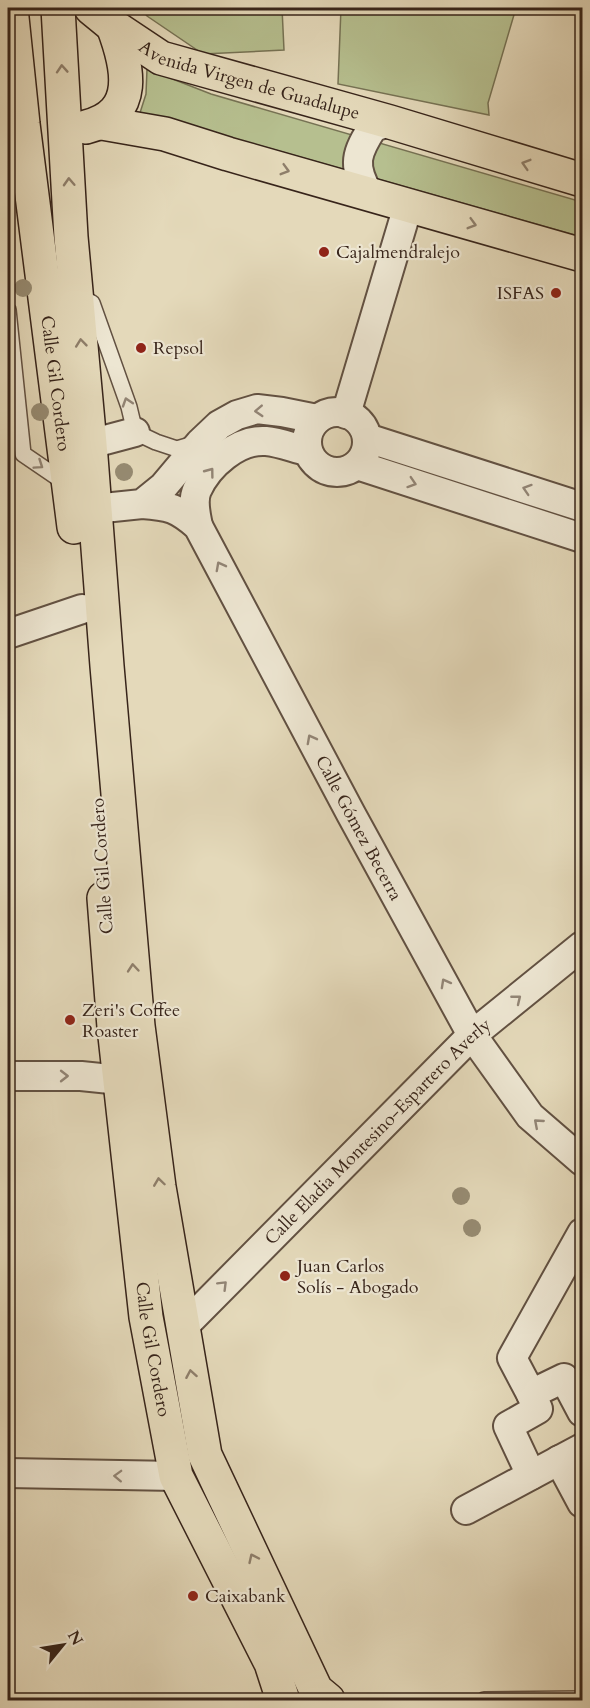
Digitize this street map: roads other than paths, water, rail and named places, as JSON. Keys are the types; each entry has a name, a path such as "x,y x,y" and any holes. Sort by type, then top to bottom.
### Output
{"main road":[{"name":"Calle Gil Cordero","path":"11,8 15,122 30,165 79,504 138,1026 159,1187 205,1455 319,1697"},
{"name":"Calle Gil Cordero","path":"58,8 76,295 90,444 79,504 82,609 114,1027 146,1317 176,1476 271,1663 283,1701"},
{"path":"102,17 123,51 127,70 125,89 118,109 102,123"},
{"name":"Avenida Virgen de Guadalupe","path":"102,17 161,58 390,122 582,180"},
{"path":"15,122 66,128 102,123 165,134 582,255"}],"street":[{"name":"Avenida Virgen de Guadalupe","path":"368,194 359,179 356,163 362,143 373,127 390,122"},
{"path":"346,414 408,206"},
{"path":"142,504 163,487 200,443 219,425 237,415 257,409 316,419 336,412 346,414 360,423 367,438 367,448 357,465 339,473 320,468 313,461 307,450 307,435 316,419"},
{"path":"90,444 135,432"},
{"path":"367,438 582,507"},
{"path":"198,526 195,509 197,490 213,467 226,454 249,443 265,441 307,450"},
{"path":"357,465 582,538"},
{"name":"Calle Gómez Becerra","path":"79,504 164,506 180,511 198,526 472,1035 530,1116 582,1161"},
{"path":"8,634 82,609"},
{"name":"Calle Eladia Montesino-Espartero Averly","path":"183,1327 472,1035 582,946"},
{"path":"8,1076 81,1076 120,1080"},
{"path":"531,1475 508,1426 538,1409 512,1358 582,1233"},
{"path":"531,1394 564,1377 582,1412"},
{"path":"466,1510 571,1454 582,1503"},
{"path":"8,1473 176,1476"}],"lane":[{"path":"8,189 30,165"},
{"path":"76,295 92,303 129,407 135,432 177,449 200,443"},
{"path":"8,310 23,454 79,504"},
{"path":"484,1701 582,1699"}],"place":[{"name":"Cajalmendralejo","path":"324,252"},
{"name":"ISFAS","path":"556,293"},
{"name":"Repsol","path":"141,348"},
{"name":"Zeri's Coffee Roaster","path":"70,1020"},
{"name":"Juan Carlos Solís - Abogado","path":"285,1276"},
{"name":"Caixabank","path":"193,1596"}]}
